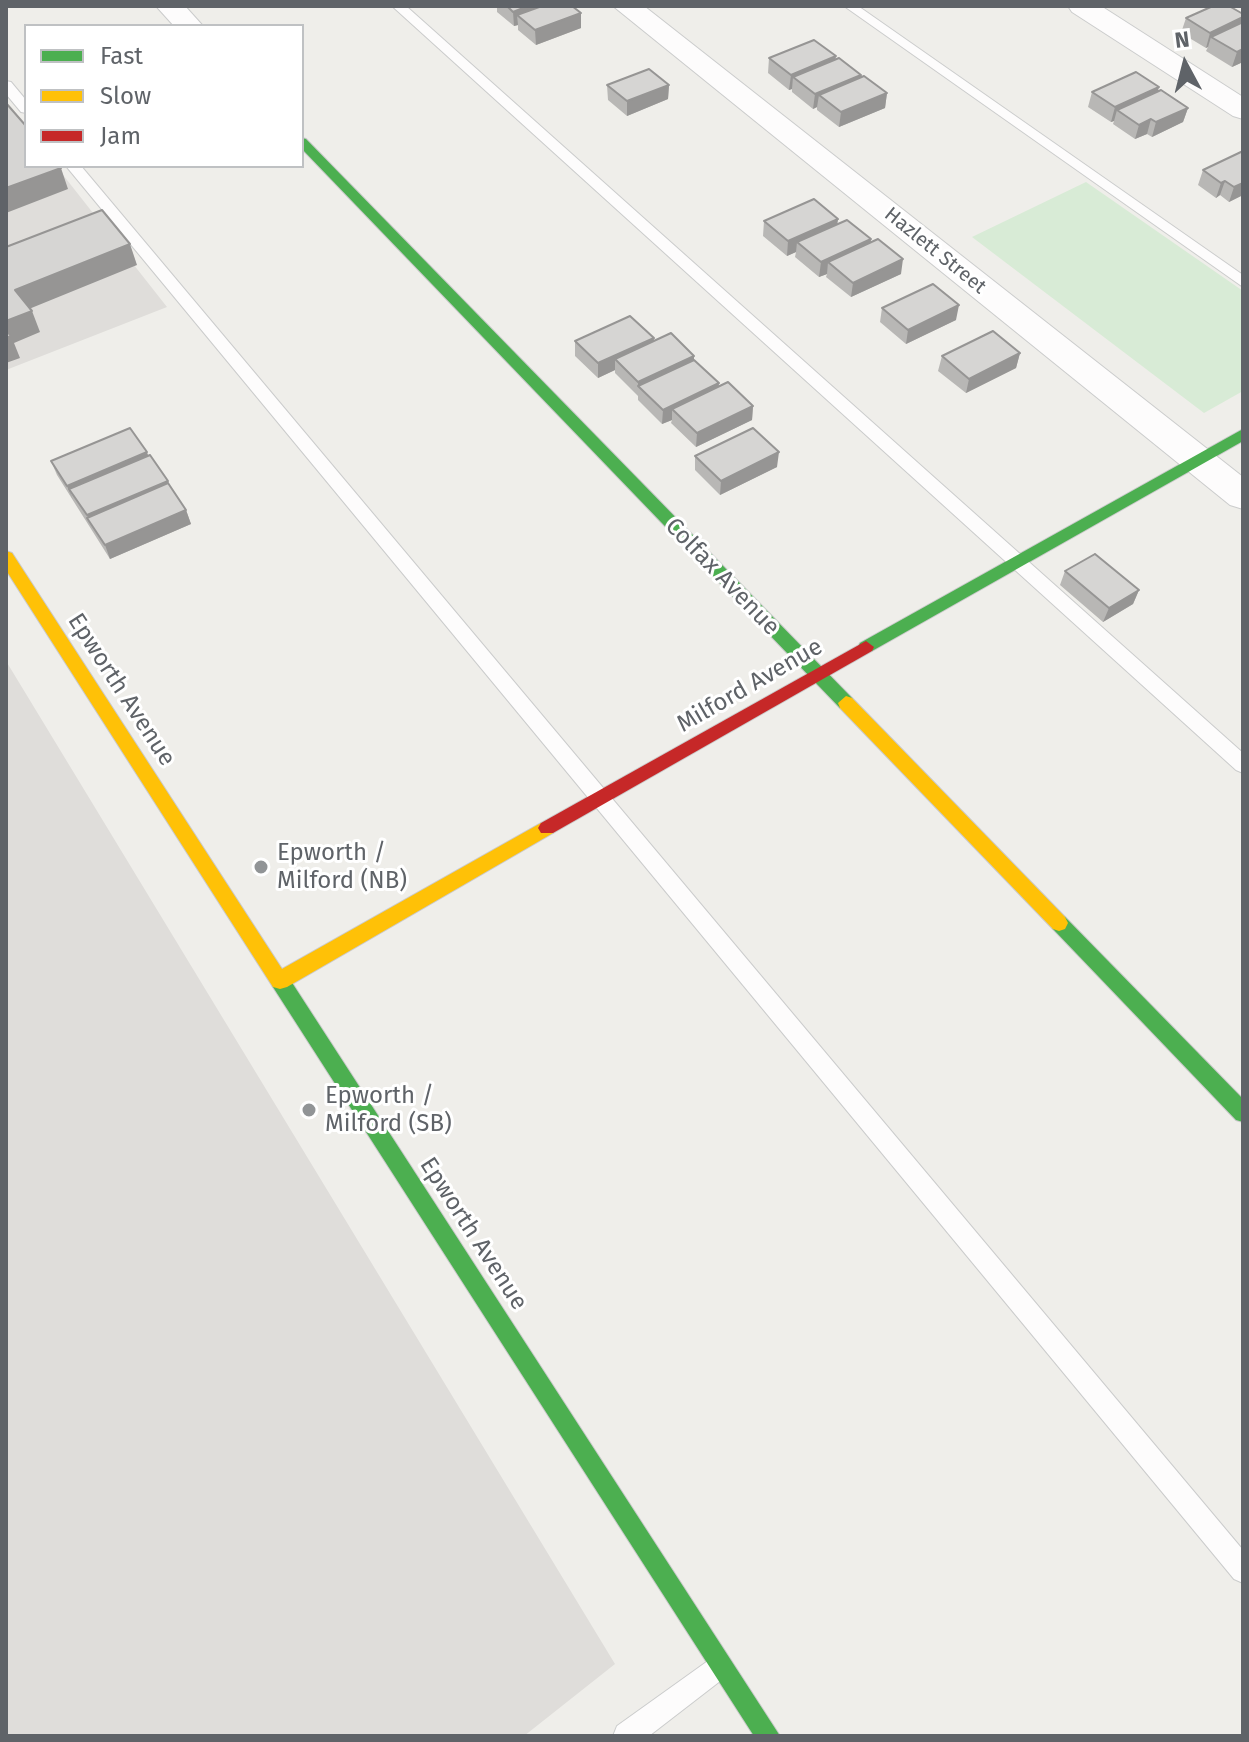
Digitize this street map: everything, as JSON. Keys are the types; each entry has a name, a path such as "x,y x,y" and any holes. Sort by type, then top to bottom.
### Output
{"street":[{"path":"170,6 187,24"},
{"name":"Hazlett Street","path":"627,6 1243,496"},
{"path":"1082,6 1243,110"},
{"name":"Colfax Avenue","path":"304,144 1243,1113"},
{"name":"Milford Avenue","path":"281,979 1243,434"},
{"name":"Epworth Avenue","path":"6,557 768,1736"}],"lane":[{"path":"398,6 1243,765"},
{"path":"850,6 1243,282"},
{"path":"6,85 24,107"},
{"path":"75,168 1243,1570"},
{"path":"627,1736 722,1664"}],"shaded area":[{"path":"6,103 24,168 58,168 167,307 6,370"},
{"path":"6,661 615,1664 524,1736 6,1736"}],"green space":[{"path":"1086,182 1243,291 1243,391 1204,413 972,237"}],"building":[{"path":"507,6 528,6 513,12"},
{"path":"542,6 572,6 581,13 535,30 517,15"},
{"path":"1213,6 1229,6 1243,17 1210,33 1186,18"},
{"path":"1243,22 1243,49 1237,52 1211,37"},
{"path":"814,40 836,56 791,75 769,58"},
{"path":"839,58 861,75 815,94 793,77"},
{"path":"649,69 669,85 627,101 607,85"},
{"path":"1136,72 1159,87 1115,107 1092,92"},
{"path":"864,76 887,93 841,112 819,95"},
{"path":"1161,90 1188,108 1156,122 1151,119 1139,125 1117,110"},
{"path":"6,103 24,124 24,168 61,168 6,188"},
{"path":"1243,151 1243,183 1234,187 1225,181 1221,183 1203,170"},
{"path":"814,199 838,219 788,241 764,221"},
{"path":"102,210 130,244 15,290 32,311 6,321 6,247"},
{"path":"847,220 871,239 821,262 797,242"},
{"path":"878,239 903,259 853,283 828,262"},
{"path":"933,284 959,305 908,330 882,308"},
{"path":"630,316 654,338 598,363 575,341"},
{"path":"993,331 1020,353 969,379 942,356"},
{"path":"671,333 694,356 638,382 615,359"},
{"path":"694,360 719,383 663,410 638,386"},
{"path":"728,382 753,406 697,433 672,409"},
{"path":"130,428 147,452 67,486 51,461"},
{"path":"753,428 779,452 721,481 695,456"},
{"path":"150,455 168,481 87,515 69,489"},
{"path":"168,483 186,510 105,545 87,518"},
{"path":"1095,554 1139,590 1109,608 1065,571"}],"traffic: fast":[{"path":"304,144 846,703"},
{"path":"866,647 1243,434"},
{"path":"1059,923 1243,1113"},
{"path":"280,981 768,1736"}],"traffic: slow":[{"path":"6,557 280,981"},
{"path":"846,703 1059,923"},
{"path":"281,979 547,828"}],"traffic: jam":[{"path":"547,828 866,647"}],"place":[{"name":"Epworth / Milford (NB)","path":"261,867"},
{"name":"Epworth / Milford (SB)","path":"309,1110"}]}
